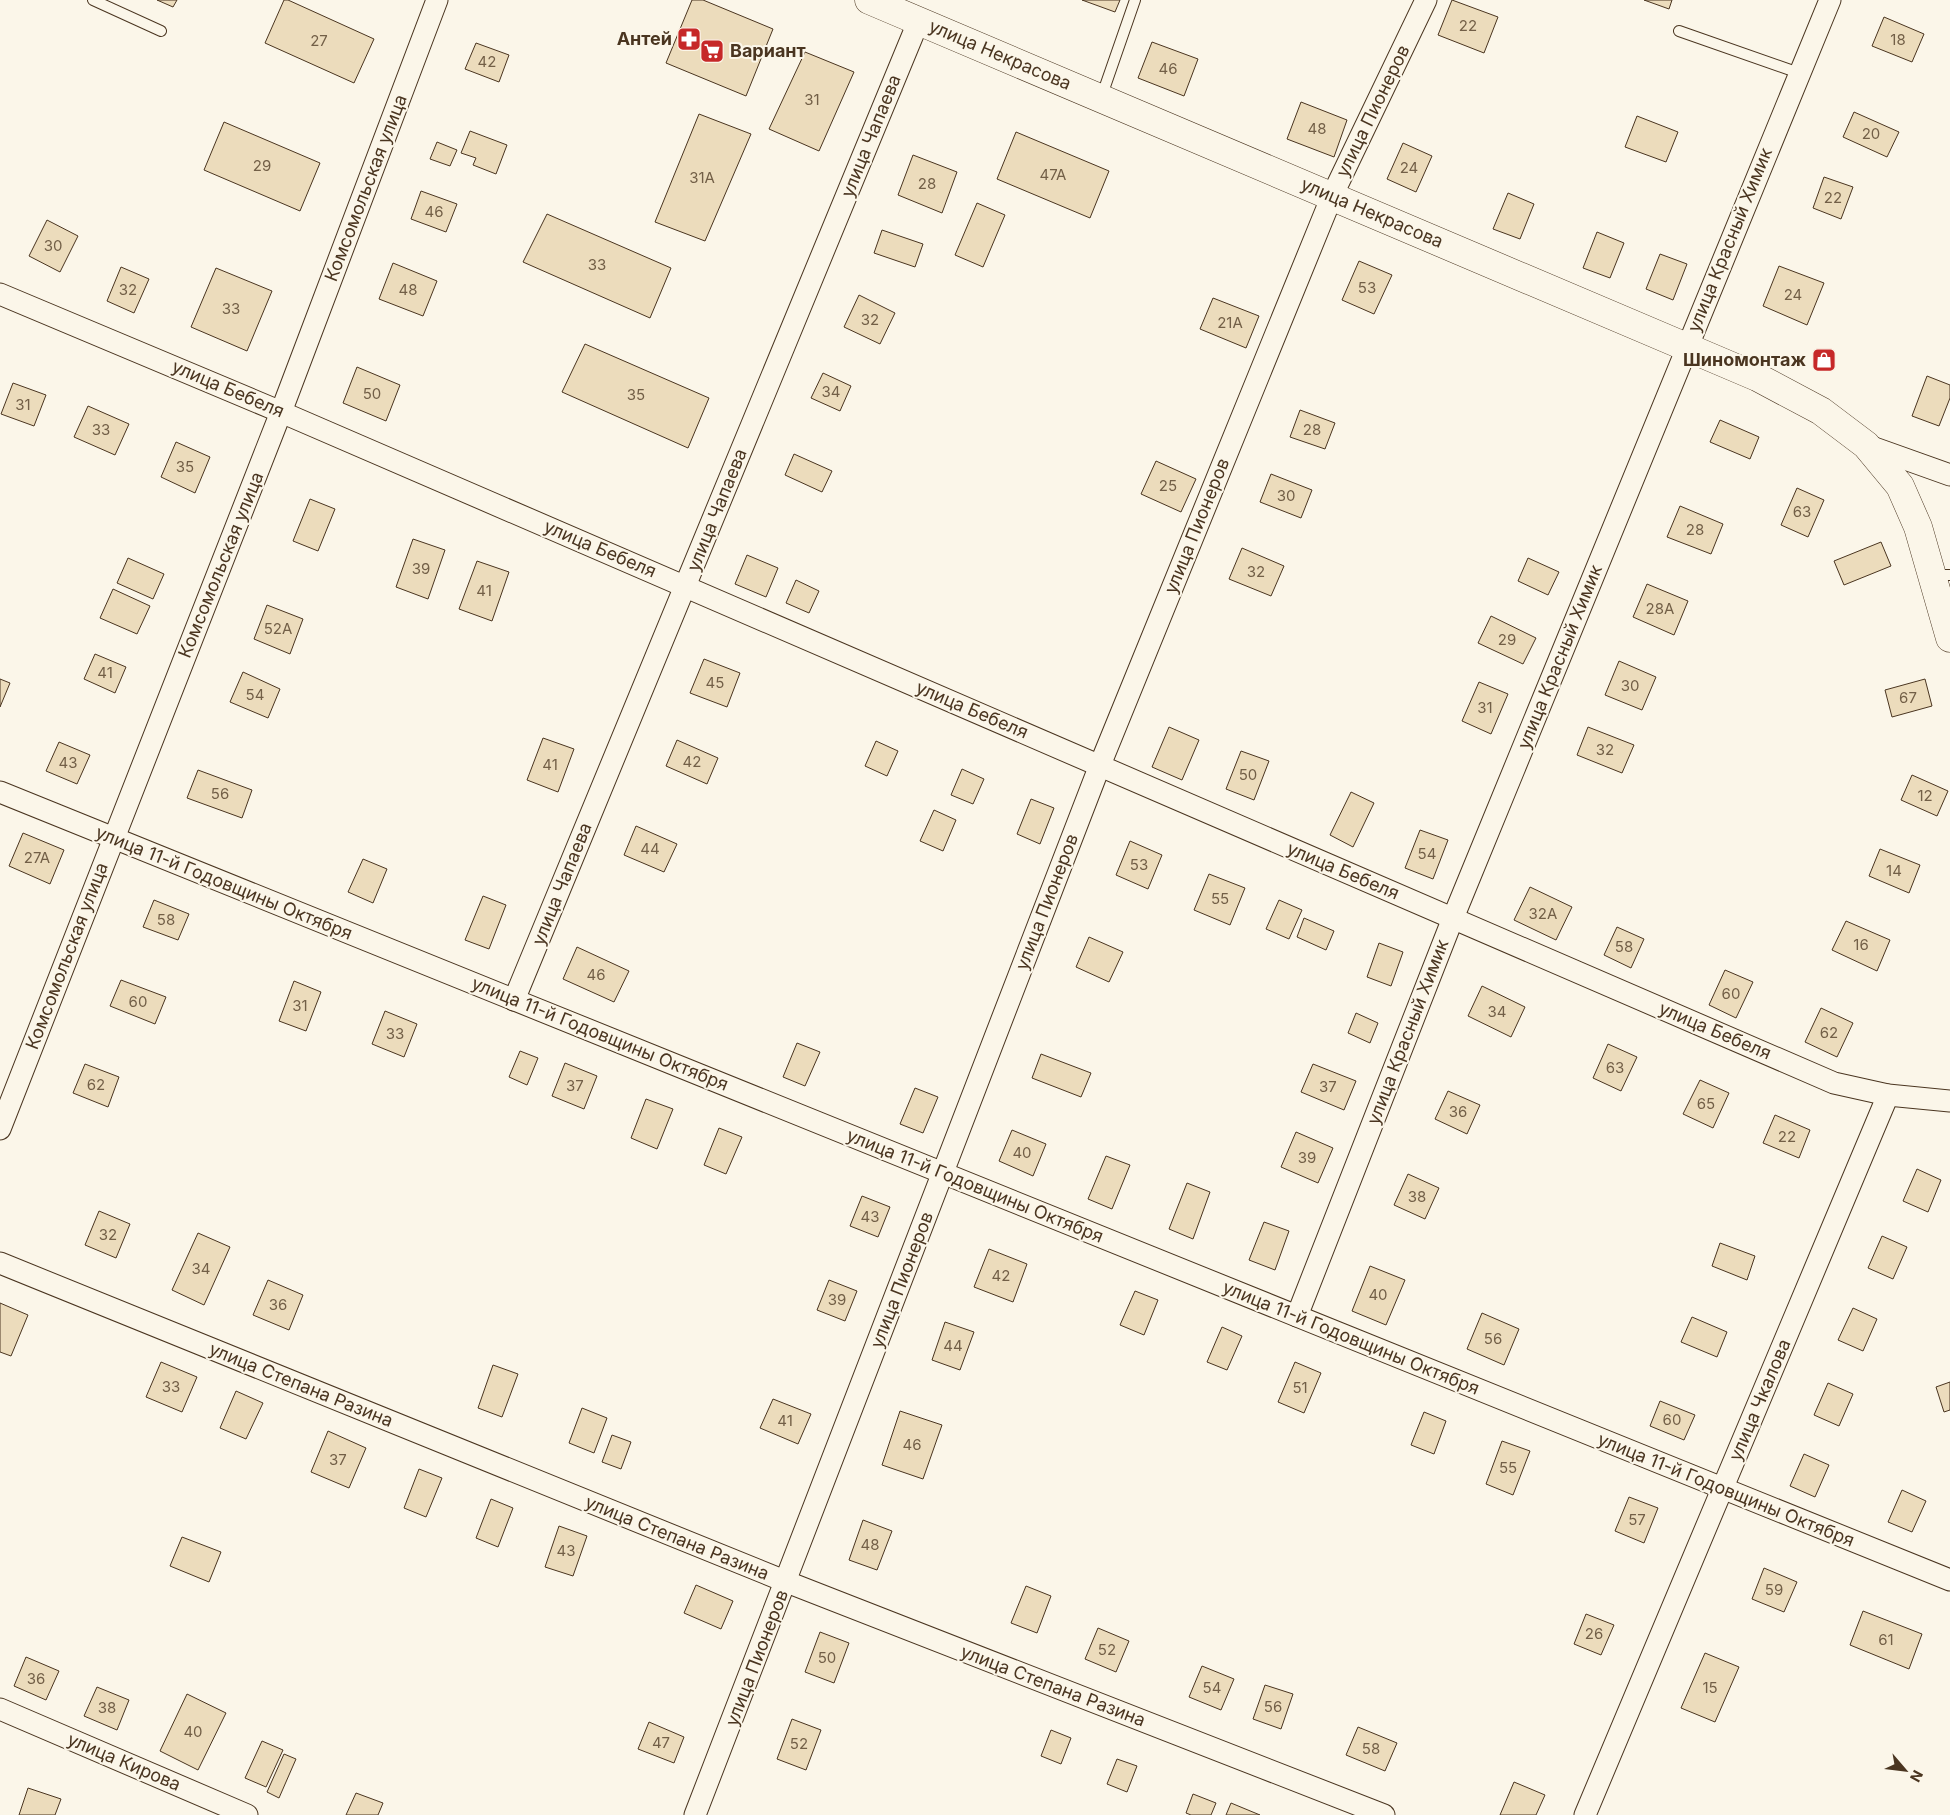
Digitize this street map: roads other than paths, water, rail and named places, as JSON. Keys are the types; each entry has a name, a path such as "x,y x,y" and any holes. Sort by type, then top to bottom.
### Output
{"street":[{"name":"Комсомольская улица","path":"0,1130 281,412 437,0"},
{"name":"улица Некрасова","path":"868,0 919,20 1686,347 1757,378 1821,411 1866,445 1900,486 1941,575 1950,638"},
{"name":"улица Пионеров","path":"696,1815 1100,765 1332,196 1426,0"},
{"name":"улица Красный Химик","path":"1297,1316 1453,918 1830,0"},
{"name":"улица Чапаева","path":"514,1000 919,20"},
{"name":"улица Бебеля","path":"0,294 281,412 1834,1083 1888,1095 1950,1101"},
{"name":"улица Некрасова","path":"1866,445 1950,475"},
{"name":"улица 11-й Годовщины Октября","path":"0,792 1950,1580"},
{"name":"улица Чкалова","path":"1585,1815 1888,1095"},
{"name":"улица Степана Разина","path":"0,1263 786,1582 1384,1815"},
{"name":"улица Кирова","path":"0,1709 247,1815"}],"lane":[{"path":"93,0 161,31"},
{"path":"1101,98 1135,0"},
{"path":"1680,31 1799,74"}],"place":[{"name":"Антей","path":"689,39"},
{"name":"Вариант","path":"712,51"},
{"name":"Шиномонтаж","path":"1824,360"}]}
